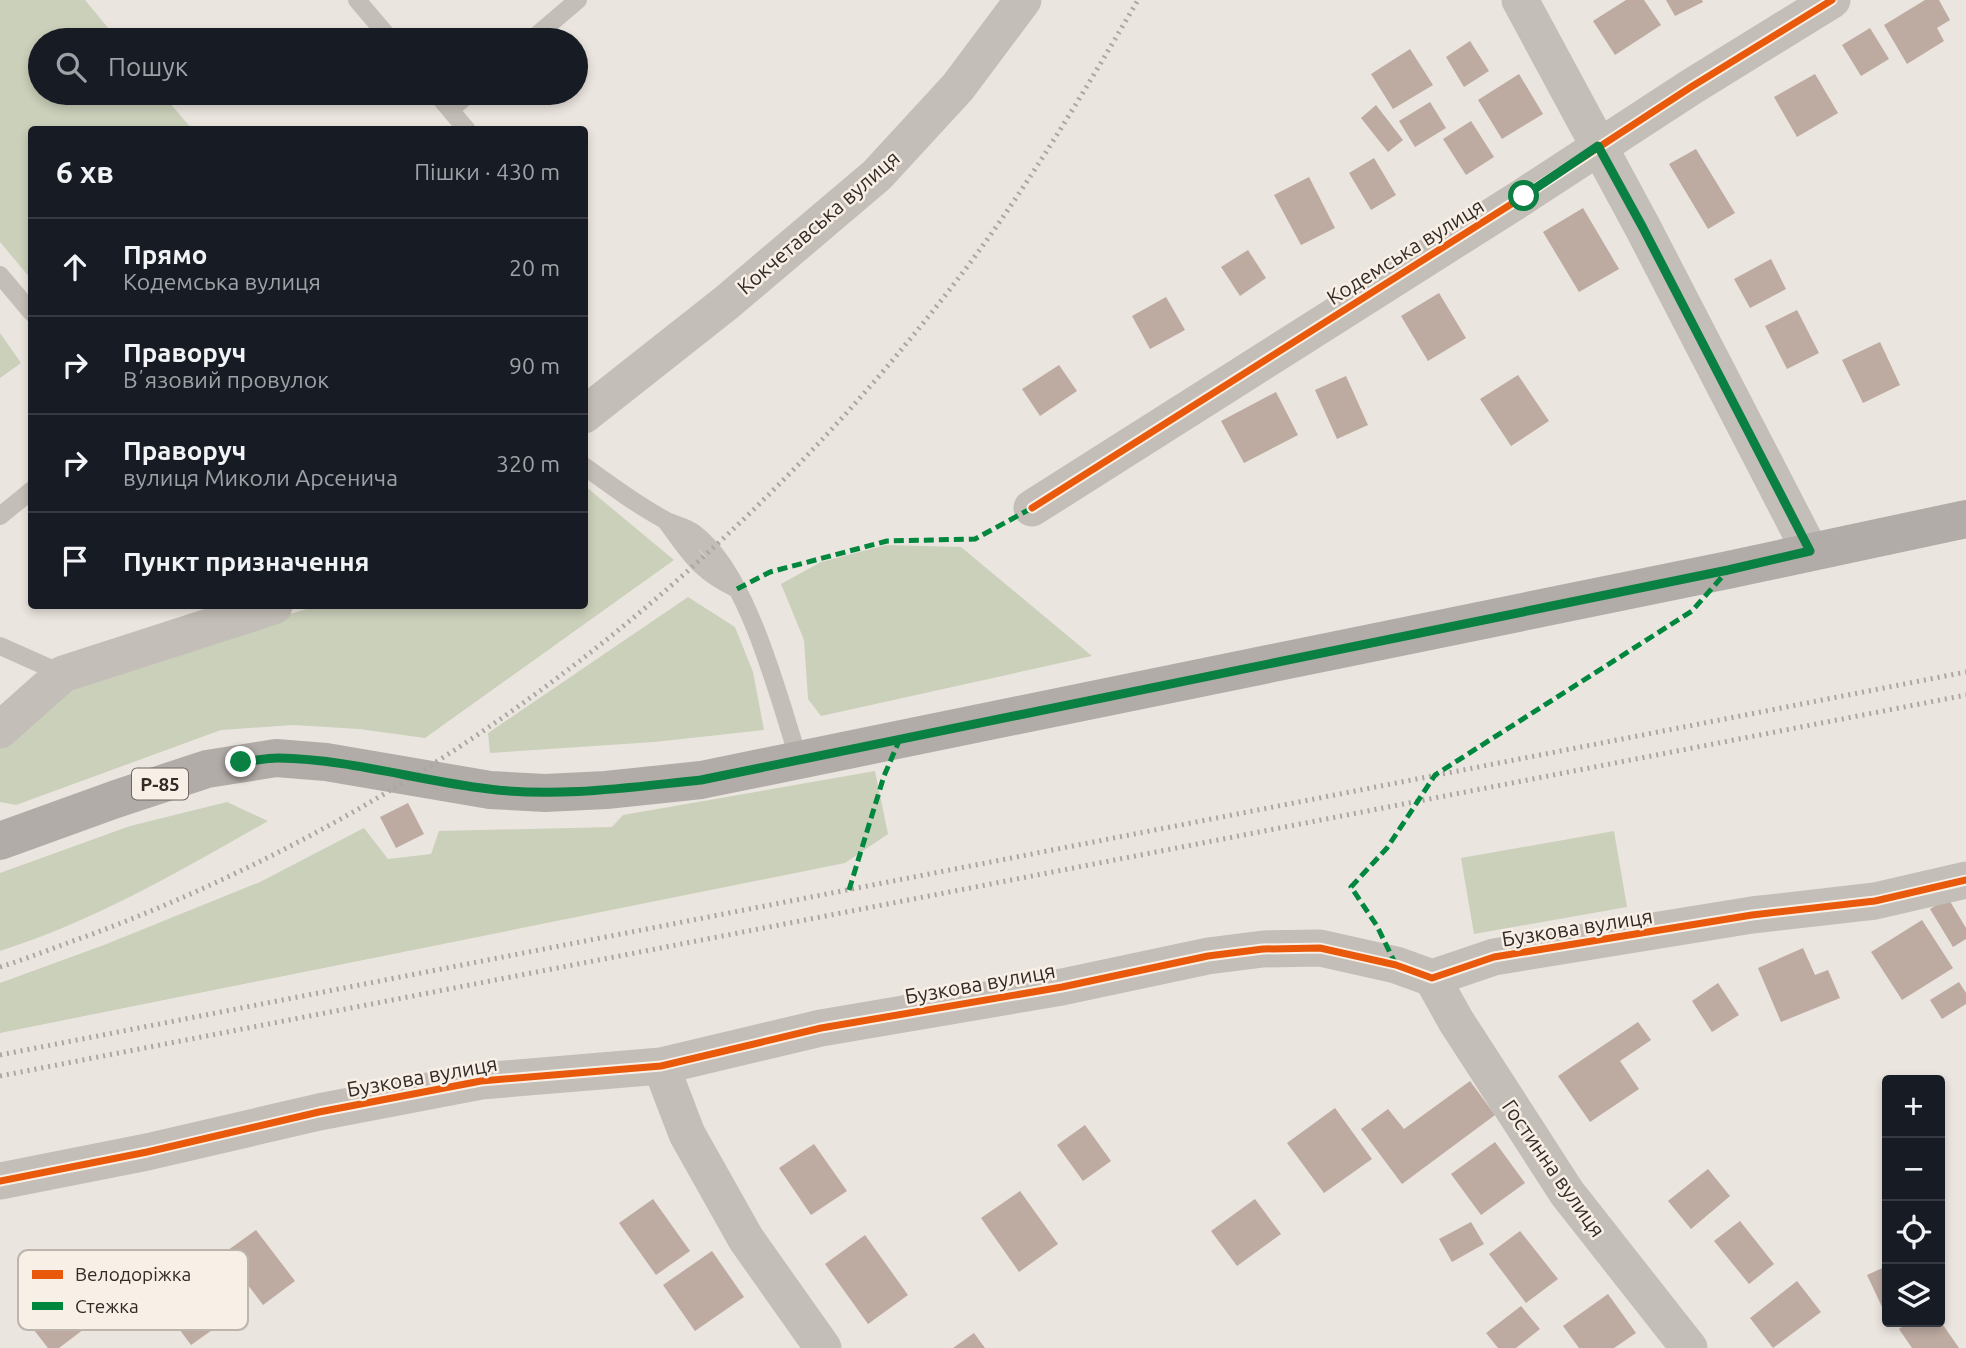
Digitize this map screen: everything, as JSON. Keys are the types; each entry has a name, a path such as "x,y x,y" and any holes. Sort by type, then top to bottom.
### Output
{"main road":[{"name":"Р-85","path":"0,841 207,769 276,758 326,762 491,790 545,793 701,780 1687,579 1966,519"}],"street":[{"name":"Кокчетавська вулиця","path":"588,412 726,303 877,175 958,87 1023,0"},
{"path":"1520,0 1649,240 1810,551"},
{"name":"Кодемська вулиця","path":"1032,508 1524,196 1598,146 1832,0"},
{"path":"0,730 63,674 212,616 255,609"},
{"name":"Бузкова вулиця","path":"0,1181 147,1152 319,1112 481,1081 662,1066 821,1028 1062,987 1208,957 1263,949 1320,948 1396,965 1432,978 1494,957 1752,915 1875,901 1966,880"},
{"name":"Гостинна вулиця","path":"1432,978 1456,1021 1567,1194 1689,1348"},
{"path":"662,1066 687,1134 746,1239 823,1348"}],"lane":[{"path":"357,0 381,28"},
{"path":"545,28 578,0"},
{"path":"446,105 464,126"},
{"path":"450,110 456,105"},
{"path":"0,275 28,308"},
{"path":"588,469 665,520 692,531 724,564 757,632 799,760"},
{"path":"0,516 28,493"},
{"path":"0,646 63,674"}],"green space":[{"path":"0,0 85,0 108,28 28,28 28,105 171,105 189,126 28,126 28,275 0,242"},
{"path":"0,333 21,363 0,378"},
{"path":"588,488 674,560 425,738 359,729 293,725 221,730 16,805 0,802 0,730 22,697 306,609 588,609"},
{"path":"886,545 961,547 1092,656 821,716 808,699 804,640 781,584 821,562"},
{"path":"688,597 735,627 753,672 764,730 654,742 490,753 488,733"},
{"path":"875,771 888,834 845,863 0,1033 0,983 104,945 260,882 364,828 388,859 431,854 439,831 612,827 623,815"},
{"path":"227,802 268,821 104,910 0,951 0,873 130,826"},
{"path":"1614,831 1627,907 1474,934 1461,858"}],"building":[{"path":"1626,0 1644,0 1661,25 1615,55 1593,21"},
{"path":"1666,0 1702,0 1703,2 1675,16"},
{"path":"1925,0 1939,0 1950,20 1937,28 1944,41 1907,64 1884,25"},
{"path":"1870,28 1889,59 1861,76 1842,45"},
{"path":"1470,41 1489,71 1464,87 1446,57"},
{"path":"1410,49 1433,85 1393,109 1371,74"},
{"path":"1519,74 1543,114 1502,139 1478,100"},
{"path":"1815,74 1838,113 1797,137 1774,97"},
{"path":"1430,102 1446,128 1415,147 1399,121"},
{"path":"1376,105 1403,140 1388,152 1361,118"},
{"path":"1471,121 1494,157 1466,175 1443,139"},
{"path":"1696,149 1735,213 1708,229 1669,164"},
{"path":"1374,158 1396,195 1371,210 1349,173"},
{"path":"1309,177 1335,228 1301,245 1274,195"},
{"path":"1583,208 1619,269 1579,292 1543,232"},
{"path":"1248,250 1266,278 1240,296 1221,267"},
{"path":"1771,259 1786,289 1750,308 1734,279"},
{"path":"1439,293 1466,338 1428,361 1401,316"},
{"path":"1166,297 1185,330 1150,349 1132,316"},
{"path":"1797,310 1819,353 1787,369 1765,326"},
{"path":"1880,342 1900,385 1863,403 1842,360"},
{"path":"1059,365 1077,391 1040,416 1022,389"},
{"path":"1518,375 1549,421 1511,446 1480,399"},
{"path":"1346,376 1368,425 1337,439 1315,390"},
{"path":"1276,392 1298,435 1244,463 1221,421"},
{"path":"408,803 424,834 396,848 380,817"},
{"path":"1948,898 1966,928 1966,939 1953,947 1930,909"},
{"path":"1922,920 1953,968 1902,1000 1871,952"},
{"path":"1803,948 1815,975 1828,970 1840,998 1781,1022 1758,968"},
{"path":"1959,982 1966,993 1966,1004 1942,1019 1930,1000"},
{"path":"1718,983 1739,1015 1712,1032 1692,1001"},
{"path":"1638,1022 1651,1040 1620,1061 1639,1089 1590,1122 1558,1076"},
{"path":"1470,1081 1495,1115 1402,1184 1361,1129 1388,1109 1404,1129"},
{"path":"1335,1108 1372,1159 1324,1193 1287,1143"},
{"path":"1085,1125 1111,1161 1083,1181 1057,1145"},
{"path":"1495,1142 1525,1183 1481,1215 1451,1174"},
{"path":"814,1144 847,1191 811,1215 779,1168"},
{"path":"1708,1169 1730,1196 1691,1229 1668,1201"},
{"path":"1020,1191 1058,1244 1019,1272 981,1218"},
{"path":"653,1199 690,1251 656,1275 619,1223"},
{"path":"1255,1199 1281,1234 1237,1266 1211,1231"},
{"path":"1740,1221 1774,1264 1749,1284 1714,1241"},
{"path":"1471,1222 1484,1244 1452,1262 1439,1239"},
{"path":"256,1230 295,1281 263,1305 248,1285 248,1250 228,1250"},
{"path":"1520,1231 1558,1279 1526,1303 1489,1254"},
{"path":"865,1235 908,1295 868,1324 825,1264"},
{"path":"712,1251 744,1297 695,1331 663,1285"},
{"path":"1882,1268 1882,1307 1867,1275"},
{"path":"1797,1281 1821,1312 1773,1348 1750,1318"},
{"path":"1608,1294 1636,1333 1614,1348 1579,1348 1563,1326"},
{"path":"1521,1306 1540,1329 1516,1348 1498,1348 1486,1333"},
{"path":"1944,1327 1959,1348 1912,1348 1899,1329"},
{"path":"34,1330 83,1330 59,1348 48,1348"},
{"path":"180,1330 212,1330 191,1345"},
{"path":"974,1333 985,1348 953,1348"}],"railway":[{"path":"0,967 87,936 214,883 337,821 454,750 566,671 672,584 773,491 867,390 954,284 1028,181 1138,0"},
{"path":"0,1055 1966,672"},
{"path":"0,1076 1966,695"}],"marked path":[{"path":"737,589 770,572 887,541 975,539 1032,508"},
{"path":"1396,965 1377,926 1351,887 1387,848 1435,775 1692,611 1728,570"},
{"path":"849,890 884,776 899,741"}],"cycle path":[{"path":"1032,508 1691,87 1832,0"},
{"path":"0,1181 147,1152 319,1112 481,1081 661,1066 821,1028 1062,987 1208,956 1263,949 1320,948 1396,965 1432,978 1494,957 1752,915 1875,901 1966,880"}],"route":[{"path":"241,762 276,758 326,762 491,790 545,793 701,780 1810,551 1598,146 1524,196"}]}
